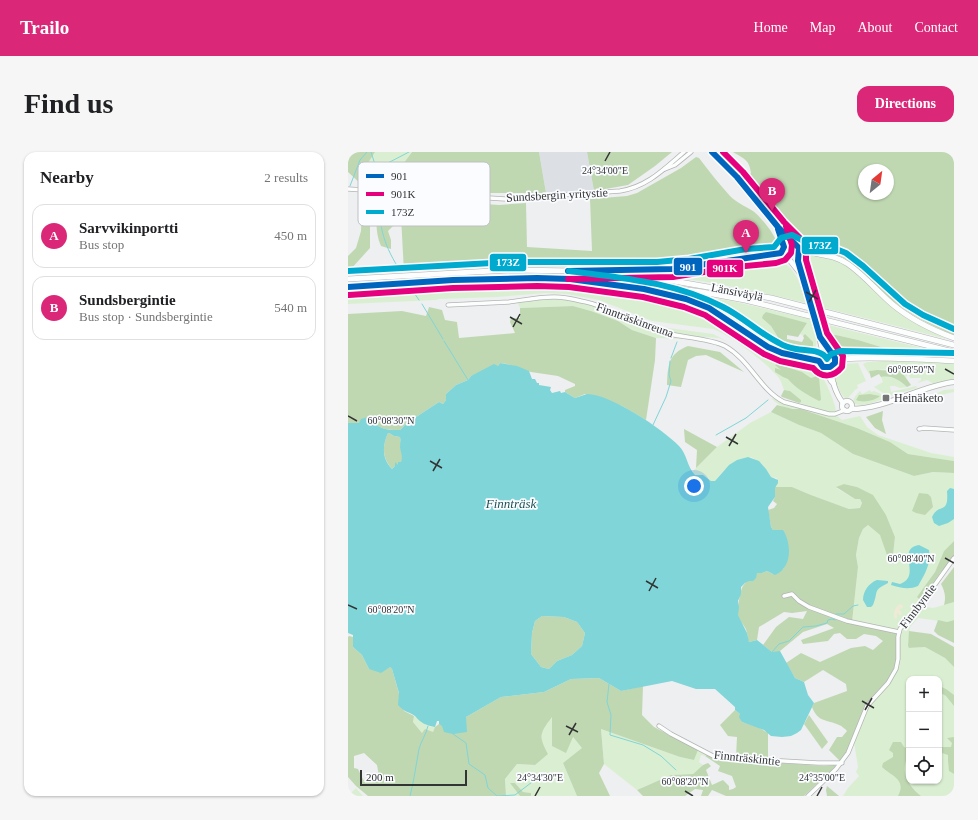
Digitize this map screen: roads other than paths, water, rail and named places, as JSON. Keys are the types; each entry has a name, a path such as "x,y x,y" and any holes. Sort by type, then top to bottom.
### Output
{"highway":[{"path":"797,246 807,252 829,255 842,260 858,272 900,310 919,322 954,338"},
{"path":"573,272 672,269 740,258 774,255 780,253 784,249"},
{"name":"Länsiväylä","path":"348,279 512,270 573,272 668,280 778,300 954,345"},
{"name":"Länsiväylä","path":"348,287 453,280 517,278 623,281 666,286 745,300 954,352"},
{"path":"570,279 644,289 686,299 720,314 776,351 793,357 813,359 820,358"},
{"path":"835,361 841,359 862,358 954,361"}],"main road":[{"path":"712,152 737,177 778,227 797,246 802,276 820,337 822,349 820,358 821,365 824,367 834,384"},
{"path":"718,152 737,177"},
{"path":"778,227 784,249 784,255 802,276"},
{"path":"784,249 790,243 797,246"},
{"path":"788,259 793,259 798,255"},
{"path":"820,337 834,356 835,361 832,366 834,384 837,394 843,402 842,406 845,410 848,411 851,409 870,407 941,384 954,382"},
{"path":"820,358 825,352 830,352"},
{"path":"824,367 828,368 832,366"},
{"path":"843,402 850,402 852,405 851,409"}],"street":[{"name":"Sundsbergin yritystie","path":"490,198 517,198 626,190 638,187 664,169 684,152"},
{"name":"Sundsbergin yritystie","path":"664,169 675,165 691,152"},
{"name":"Sundsbergin yritystie","path":"348,189 358,190"},
{"name":"Finnträskinreuna","path":"448,305 509,302 555,297 582,301 602,307 660,332 713,342 724,346 744,361 769,391 784,402 829,414 835,414 845,410"},
{"path":"919,429 954,430"},
{"name":"Finnbyntie","path":"808,796 842,763 854,742 867,706 888,683 896,669 899,632 954,558"},
{"path":"784,596 792,594 799,601 809,607 847,621 899,632"},
{"name":"Finnträskintie","path":"659,726 715,757 842,763"}],"water":[{"name":"Finnträsk","path":"500,363 517,366 529,371 532,379 535,379 539,385 551,387 550,390 552,393 560,391 561,393 565,392 575,398 587,394 609,400 622,406 649,422 679,446 695,475 703,475 711,481 715,481 729,465 737,460 748,457 759,461 771,477 778,480 775,488 775,497 768,507 771,527 773,530 783,530 788,542 789,555 785,567 781,572 775,575 767,571 757,573 756,578 753,581 745,583 741,587 741,594 738,601 738,615 747,633 749,642 757,640 772,652 780,651 795,678 804,682 808,695 814,703 801,730 791,736 771,736 764,730 742,722 739,717 740,714 735,710 735,707 715,689 696,689 672,681 621,691 599,678 571,679 544,692 501,697 466,717 467,732 453,734 444,732 442,726 439,724 439,721 437,721 435,727 426,724 403,710 398,705 399,693 392,669 390,667 381,673 369,669 362,655 353,647 353,635 348,633 348,423 359,423 361,419 368,417 382,428 400,430 407,423 439,402 443,404 446,400 446,394 456,385 468,380 471,376 494,364 498,366","holes":["388,433 400,437 402,456 401,462 398,462 398,465 395,462 395,466 392,469 386,461 384,452","542,616 564,617 577,622 585,633 582,646 572,655 557,661 549,669 541,667 531,654 532,633 535,621"]},
{"path":"950,488 954,489 954,519 939,526 934,523 932,517 938,510 945,506 947,491"},
{"path":"919,545 929,550 930,555 927,569 918,586 905,588 891,585 892,582 900,584 906,580 910,569 909,552 912,547"},
{"path":"877,580 888,581 888,583 878,590 873,605 871,607 867,607 863,600 865,591 869,585"}],"waterway":[{"path":"359,162 367,152"},
{"path":"371,152 374,162"},
{"path":"390,162 409,152"},
{"path":"350,186 358,165"},
{"path":"381,226 390,254 401,272"},
{"path":"410,287 419,300"},
{"path":"422,304 443,339"},
{"path":"444,341 468,380"},
{"path":"671,358 677,342"},
{"path":"653,425 666,397 671,381 669,375 670,361"},
{"path":"716,435 746,418 768,400"},
{"path":"836,614 844,614 853,606 858,605"},
{"path":"772,652 779,644 789,641 803,627 816,626 827,623 828,620 835,620"},
{"path":"609,684 607,702 611,715 610,735 643,745 661,756 676,770"},
{"path":"410,796 419,749 428,726"},
{"path":"453,734 466,743 469,764 485,775 488,788 497,796 515,795 544,773"}],"place":[{"name":"Sundsbergintie","path":"772,211"},
{"name":"Sarvvikinportti","path":"746,253"},
{"name":"Heinäketo","path":"886,398"}]}
